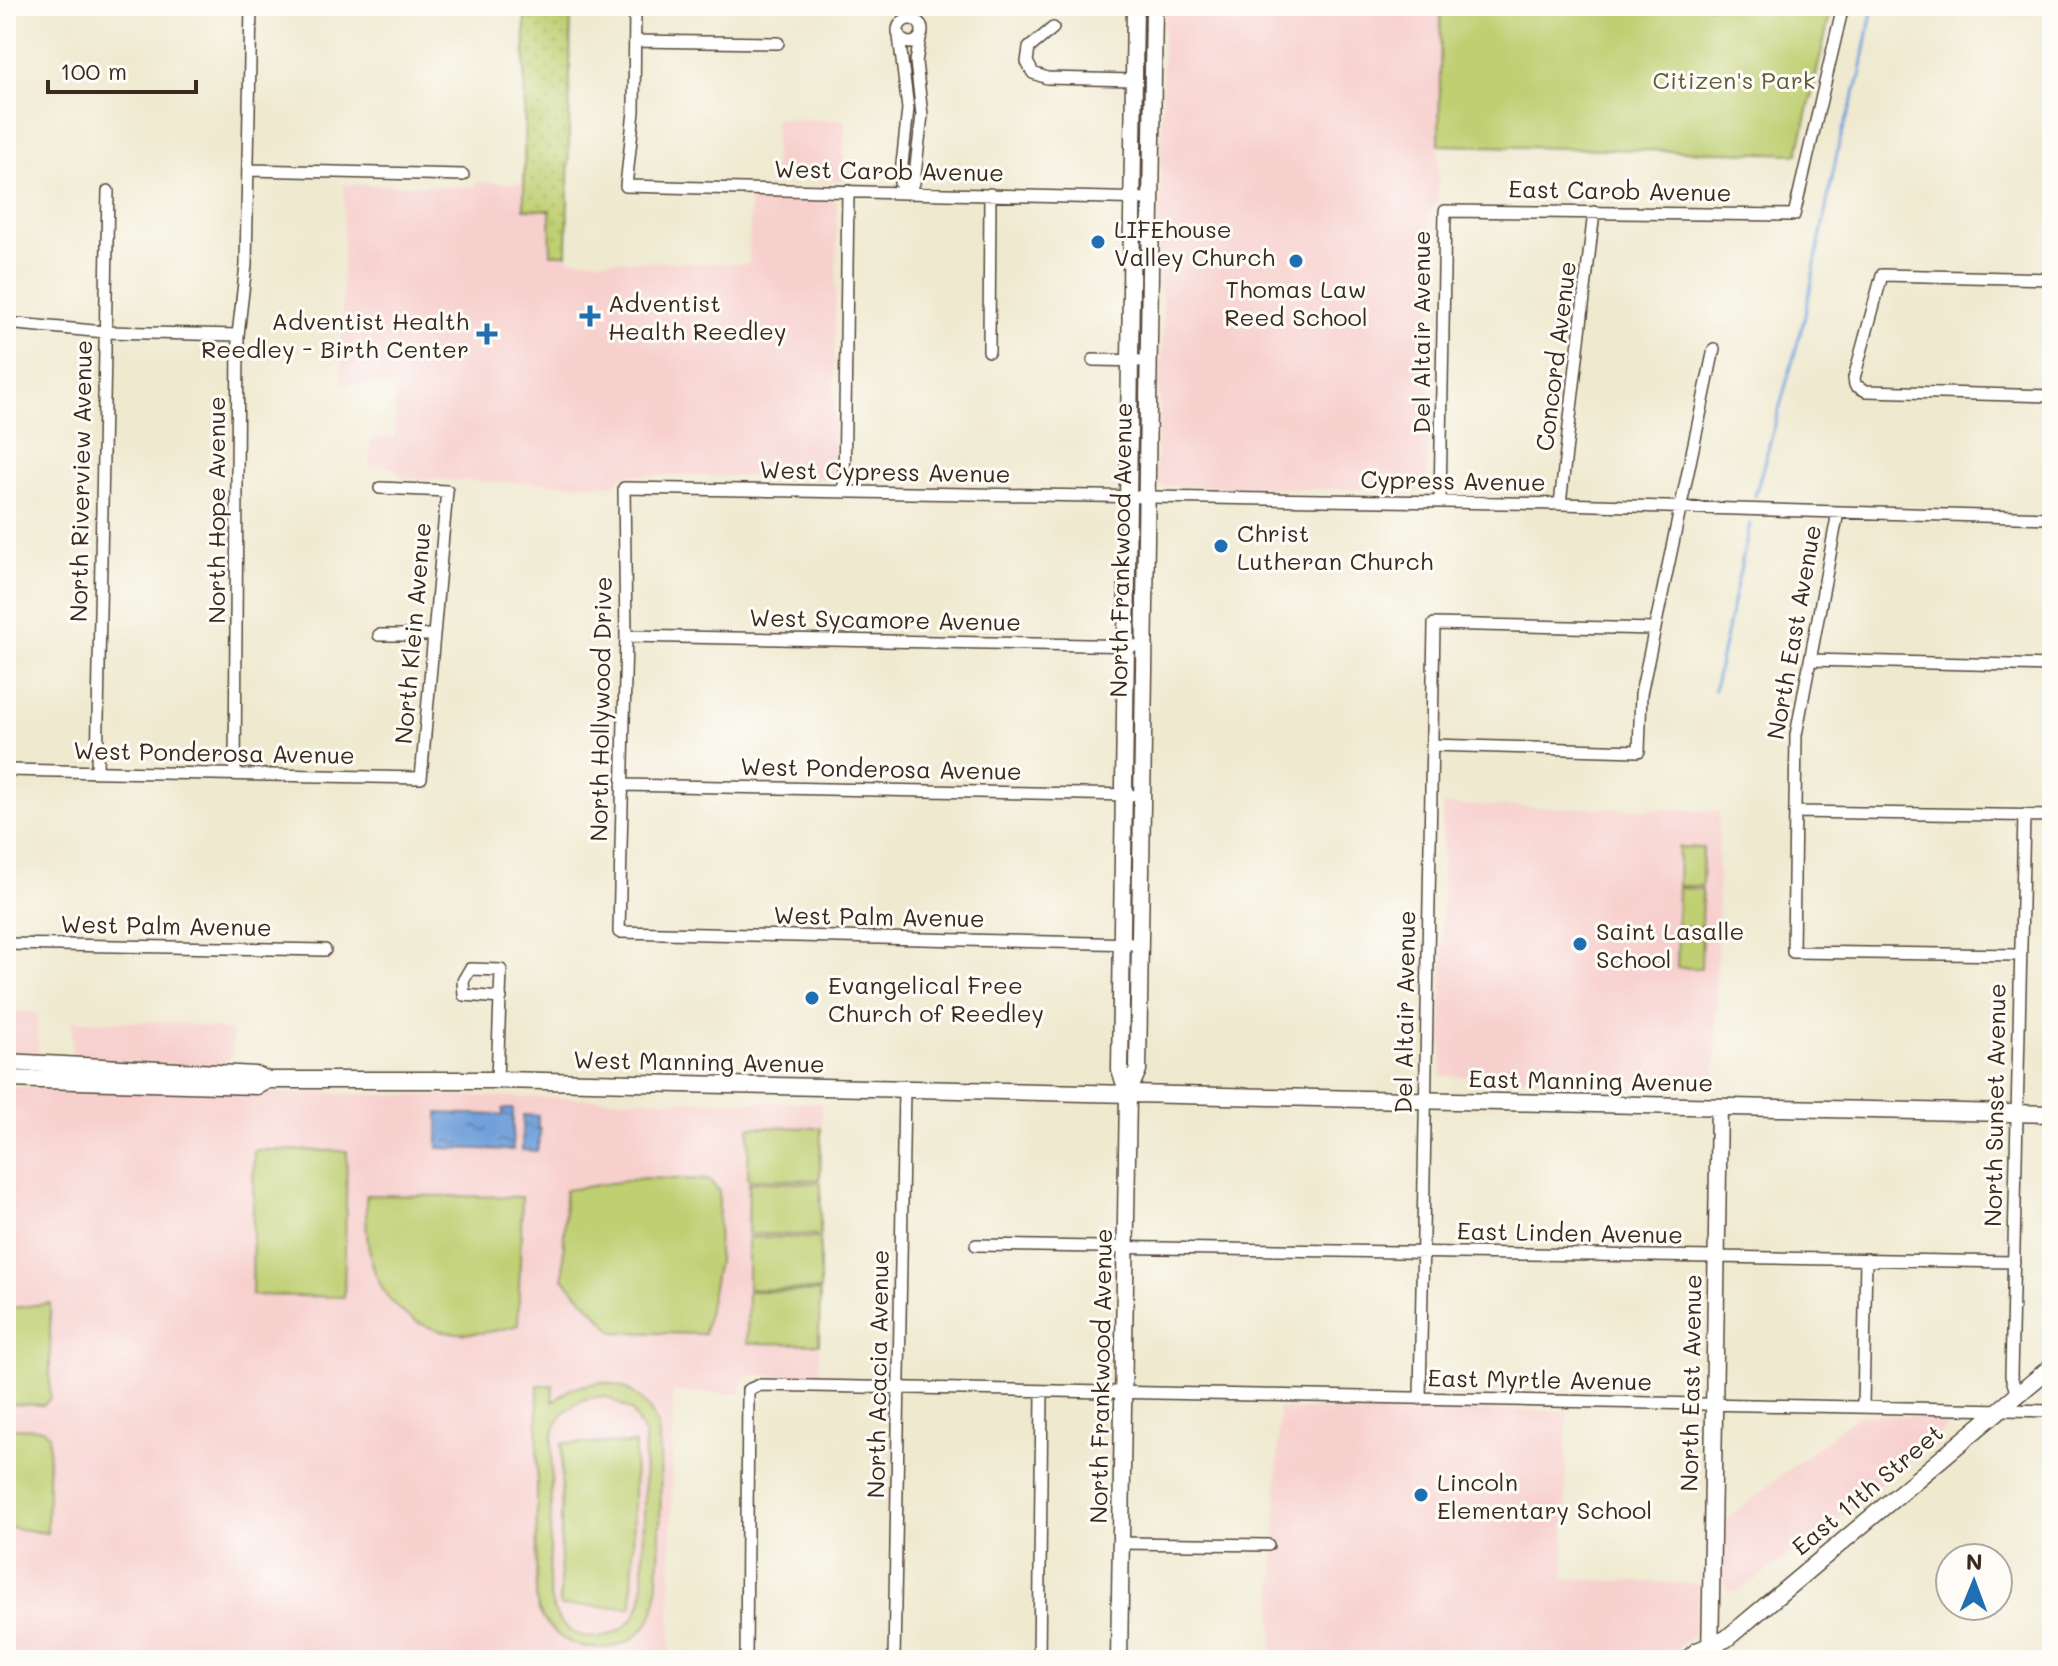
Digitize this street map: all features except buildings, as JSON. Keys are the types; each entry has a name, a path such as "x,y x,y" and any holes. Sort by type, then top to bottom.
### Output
{"main road":[{"name":"North Frankwood Avenue","path":"1135,6 1133,80 1142,198"},
{"name":"North Frankwood Avenue","path":"1119,1660 1128,1093 1138,1070 1130,944 1142,198 1154,6"},
{"name":"West Manning Avenue","path":"6,1062 256,1075 268,1080 497,1080 1128,1093"},
{"name":"West Manning Avenue","path":"6,1079 257,1086 268,1080"},
{"name":"East Manning Avenue","path":"1128,1093 2052,1114"},
{"name":"North East Avenue","path":"1710,1653 1719,1107"},
{"name":"East 11th Street","path":"1687,1660 1710,1653 2052,1366"}],"street":[{"name":"North Hope Avenue","path":"235,774 238,335 246,265 251,6"},
{"path":"635,6 635,41 778,43"},
{"name":"East Carob Avenue","path":"1445,211 1794,215 1843,6"},
{"path":"912,19 921,26 920,38 916,55 922,115 909,188 900,183 900,155 908,109 900,24 912,19"},
{"path":"1053,28 1029,48 1027,62 1033,73 1047,78 1133,80"},
{"path":"899,36 909,43 920,38"},
{"name":"West Carob Avenue","path":"635,41 634,111 626,186 848,191 909,188 990,194 1142,198"},
{"path":"249,170 463,175"},
{"name":"North Riverview Avenue","path":"97,771 108,191"},
{"path":"844,491 848,191"},
{"path":"989,351 990,194"},
{"name":"Del Altair Avenue","path":"1440,502 1445,211"},
{"name":"Concord Avenue","path":"1560,504 1594,212"},
{"path":"2052,279 1882,275 1854,378 1859,389 2052,396"},
{"path":"6,323 105,332 238,335"},
{"path":"1431,745 1639,751 1641,694 1714,349"},
{"path":"1093,360 1139,361"},
{"name":"North Klein Avenue","path":"380,488 447,491 421,778"},
{"name":"West Cypress Avenue","path":"624,488 1137,497"},
{"name":"North Hollywood Drive","path":"619,932 626,636 624,488"},
{"name":"Cypress Avenue","path":"1137,497 1560,504 2052,518"},
{"name":"North East Avenue","path":"1838,512 1796,735 1793,952 2019,955"},
{"name":"Del Altair Avenue","path":"1420,1399 1434,624 1655,629"},
{"path":"379,635 434,635"},
{"name":"West Sycamore Avenue","path":"626,636 1134,646"},
{"path":"1810,660 2052,666"},
{"name":"West Ponderosa Avenue","path":"6,770 421,778"},
{"name":"West Ponderosa Avenue","path":"622,785 1132,795"},
{"path":"1795,812 2052,816"},
{"name":"North Sunset Avenue","path":"2017,1395 2011,1376 2024,815"},
{"name":"West Palm Avenue","path":"619,932 1130,944"},
{"name":"West Palm Avenue","path":"6,944 325,950"},
{"path":"497,1080 501,998"},
{"name":"North Acacia Avenue","path":"894,1660 904,1090"},
{"name":"East Linden Avenue","path":"976,1245 1126,1245 2014,1262"},
{"path":"1863,1406 1866,1259"},
{"name":"East Myrtle Avenue","path":"746,1660 748,1390 760,1385 2052,1411"},
{"path":"1039,1660 1042,1393"},
{"path":"1121,1543 1268,1545"}],"shaded area":[{"name":"Thomas Law Reed School","path":"1164,6 1441,6 1438,200 1428,216 1433,235 1427,491 1161,486 1154,482 1160,409 1156,377 1162,358 1163,299 1158,286"},
{"path":"775,119 845,120 843,180 774,179"},
{"name":"Adventist Health Reedley","path":"477,182 568,185 568,259 749,264 750,199 837,202 833,478 623,475 614,485 403,478 392,467 370,466 370,438 394,438 396,385 341,384 344,184 475,187"},
{"name":"Saint Lasalle School","path":"1442,805 1719,811 1715,1091 1692,1090 1691,1082 1592,1080 1588,1084 1546,1083 1542,1078 1442,1076"},
{"path":"6,1011 37,1012 38,1054 6,1053"},
{"path":"72,1021 174,1022 232,1031 232,1055 215,1068 72,1058"},
{"path":"6,1087 822,1103 819,1376 746,1375 740,1394 673,1392 670,1660 316,1660 6,1654"},
{"name":"Lincoln Elementary School","path":"1279,1409 1567,1411 1564,1579 1698,1584 1696,1632 1663,1660 1272,1660"},
{"path":"1858,1415 1940,1416 1951,1424 1823,1531 1739,1591 1728,1591 1722,1581 1723,1522"}],"green space":[{"path":"525,6 571,6 567,254 551,254 550,210 524,209"},
{"name":"Citizen's Park","path":"1441,6 1832,6 1798,154 1439,145"},
{"path":"1679,847 1703,848 1702,886 1678,886"},
{"path":"1678,888 1702,889 1701,927 1677,927"},
{"path":"1678,929 1702,929 1701,968 1677,968"},
{"path":"749,1127 821,1128 820,1180 748,1179"},
{"path":"254,1150 347,1151 344,1297 252,1295"},
{"path":"644,1178 709,1180 719,1191 718,1261 704,1334 614,1332 563,1278 565,1190"},
{"path":"749,1182 821,1183 820,1235 748,1234"},
{"path":"366,1195 522,1197 518,1325 495,1331 450,1332 411,1318 394,1305 381,1287 372,1263 367,1238"},
{"path":"748,1237 820,1238 820,1290 748,1289"},
{"path":"748,1291 820,1292 819,1344 747,1343"},
{"path":"50,1303 50,1398 44,1405 6,1404 6,1309"},
{"path":"600,1382 635,1394 653,1416 659,1439 660,1521 653,1614 642,1631 627,1642 609,1648 591,1648 557,1634 544,1620 536,1601 538,1385 553,1385 553,1402 572,1388","holes":["607,1397 632,1411 645,1436 643,1593 637,1611 627,1625 614,1634 598,1638 583,1636 569,1630 558,1618 550,1594 554,1432 563,1414 587,1399"]},
{"path":"6,1428 43,1429 49,1435 47,1533 6,1527"},
{"path":"562,1443 635,1444 632,1607 560,1606"}],"water":[{"path":"503,1109 513,1109 513,1150 438,1148 438,1113 503,1115"},
{"path":"523,1115 538,1116 538,1128 541,1128 537,1151 522,1150"}],"waterway":[{"path":"1755,496 1804,320 1839,143 1860,77 1873,6"},
{"path":"1714,690 1750,524"}],"place":[{"name":"LIFEhouse Valley Church","path":"1098,242"},
{"name":"Thomas Law Reed School","path":"1296,261"},
{"name":"Adventist Health Reedley","path":"590,316"},
{"name":"Adventist Health Reedley - Birth Center","path":"487,334"},
{"name":"Christ Lutheran Church","path":"1221,546"},
{"name":"Saint Lasalle School","path":"1580,944"},
{"name":"Evangelical Free Church of Reedley","path":"812,998"},
{"name":"Lincoln Elementary School","path":"1421,1495"}]}
